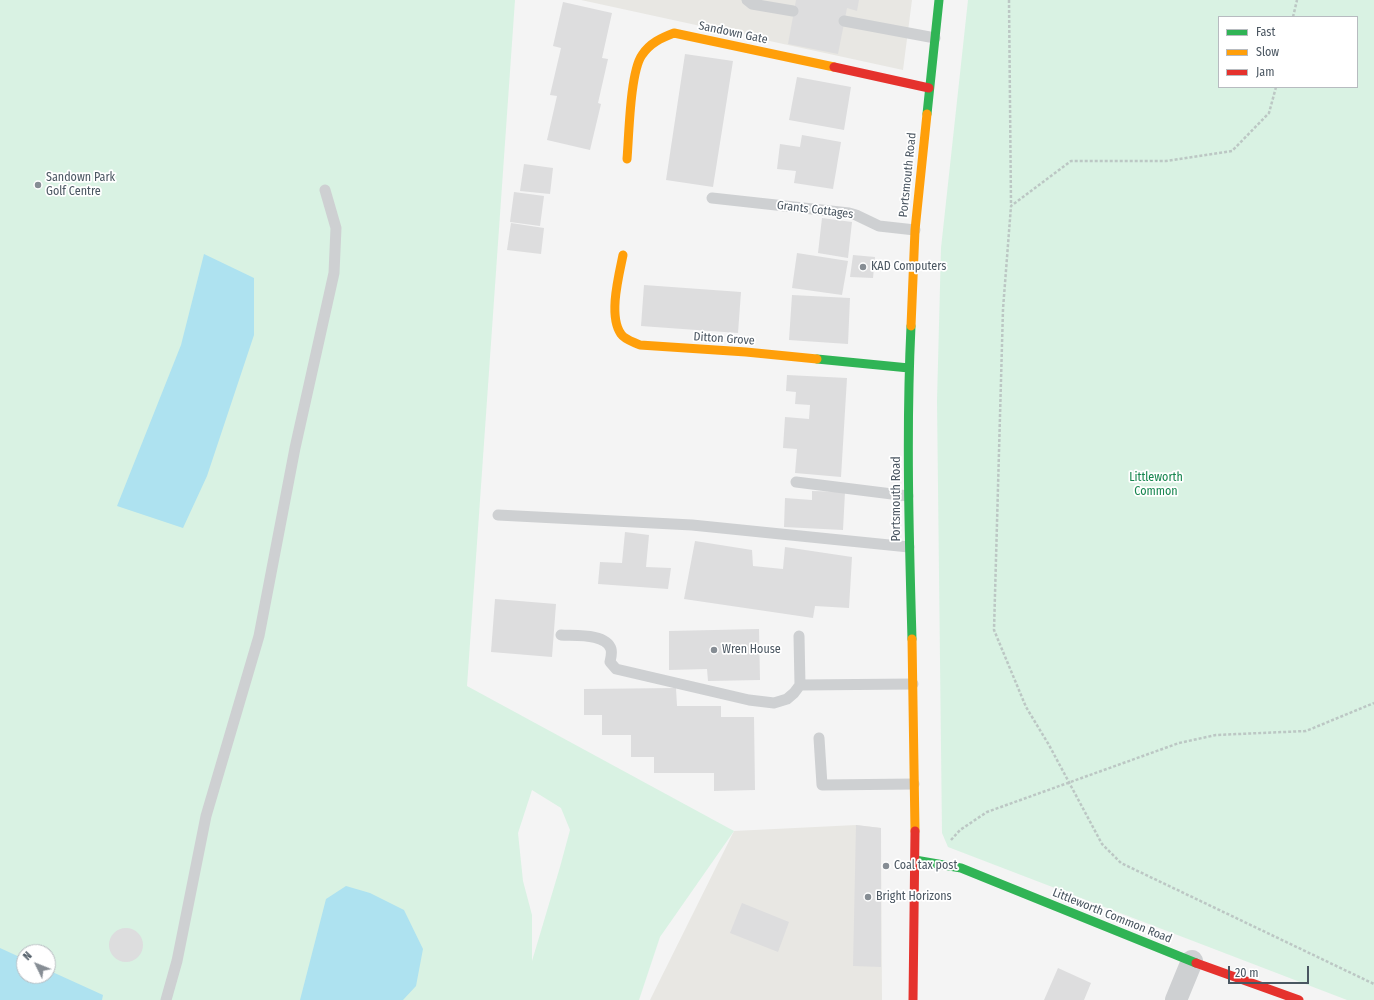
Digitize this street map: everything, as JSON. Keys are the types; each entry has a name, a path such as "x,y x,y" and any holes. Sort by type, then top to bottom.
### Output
{"street":[{"name":"Portsmouth Road","path":"914,1000 915,860 913,684 908,496 909,368 914,230 939,0"},
{"name":"Sandown Gate","path":"627,159 634,78 641,56 655,41 674,33 929,88"},
{"name":"Ditton Grove","path":"623,255 615,314 618,328 627,340 640,345 746,352 909,368"},
{"name":"Littleworth Common Road","path":"915,860 961,868 1192,961 1299,1000"},
{"path":"1176,1000 1192,961"}],"lane":[{"path":"747,0 752,4 793,11"},
{"path":"844,21 935,38"},
{"path":"166,1000 177,961 206,816 259,636 295,448 334,273 336,228 325,190"},
{"name":"Grants Cottages","path":"712,198 856,214 880,226 914,230"},
{"path":"796,482 908,496"},
{"path":"498,515 692,525 909,547"},
{"path":"560,635 599,638 606,642 612,650 610,662 616,669 749,700 774,703 787,699 800,685 799,636"},
{"path":"800,685 913,684"},
{"path":"819,738 822,785 914,784"}],"path":[{"path":"1009,0 1011,206 1003,309 994,630 1026,707 1102,844 1120,863 1374,984"},
{"path":"1293,16 1298,0"},
{"path":"1011,206 1071,160 1166,162 1232,151 1269,113 1276,88"},
{"path":"932,862 960,830 987,812 1179,743 1216,735 1306,732 1374,703"}],"shaded area":[{"path":"581,0 912,0 903,70"},
{"path":"856,825 881,828 882,1000 650,1000 734,831"}],"green space":[{"path":"0,0 515,0 467,686 734,831 660,937 639,1000 0,1000","holes":["532,790 561,808 570,830 532,961 532,915 523,881 518,833"]},
{"name":"Littleworth Common","path":"968,0 1374,0 1374,1000 1347,1000 948,847 942,833 937,401 941,248"}],"water":[{"path":"204,254 254,278 254,335 207,476 183,528 117,506 181,345"},
{"path":"346,886 370,893 404,910 423,949 416,986 403,1000 300,1000 326,899"},
{"path":"0,948 16,955 16,984 56,984 56,974 103,995 102,1000 0,1000"}],"building":[{"path":"796,0 859,0 857,11 847,8 838,54 788,44"},
{"path":"563,2 612,13 602,58 608,59 598,103 601,104 590,150 547,140 557,96 550,95 561,48 553,46"},
{"path":"685,54 733,61 713,187 666,180"},
{"path":"797,77 851,87 844,130 789,120"},
{"path":"802,135 841,142 833,189 794,183 796,171 777,169 780,144 800,147"},
{"path":"524,164 553,168 550,194 520,191"},
{"path":"514,192 544,196 540,226 510,222"},
{"path":"822,218 852,222 848,258 818,253"},
{"path":"511,223 544,228 541,254 507,250"},
{"path":"797,253 848,261 842,295 792,288"},
{"name":"KAD Computers","path":"853,255 875,257 873,278 850,277"},
{"path":"644,285 741,292 738,333 641,326"},
{"path":"792,295 850,298 848,344 789,340"},
{"path":"787,375 847,378 841,477 795,473 797,449 783,448 785,417 809,419 810,405 795,404 796,392 786,391"},
{"path":"812,491 845,492 843,530 784,527 785,498 812,500"},
{"path":"625,532 649,535 646,567 671,568 668,589 598,584 600,562 622,563"},
{"path":"695,541 752,550 753,566 783,569 785,547 852,557 849,608 815,606 813,618 684,599"},
{"path":"495,599 556,604 552,657 491,652"},
{"name":"Wren House","path":"759,629 760,680 708,681 707,669 669,670 669,631"},
{"path":"676,688 677,706 721,706 721,717 754,717 755,790 714,791 714,773 654,773 654,757 631,757 631,735 602,735 602,715 584,715 584,689"},
{"name":"Bright Horizons","path":"856,825 881,828 881,967 853,966"},
{"path":"742,903 789,922 778,952 730,933"},
{"path":"126,928 138,933 143,945 138,957 126,962 114,957 109,945 114,933"},
{"path":"1058,968 1091,983 1084,1000 1044,1000"}],"traffic: fast":[{"path":"927,114 939,0"},
{"path":"911,326 908,443 912,639"},
{"path":"817,359 909,368"},
{"path":"915,860 961,868 1196,963"}],"traffic: slow":[{"path":"627,159 629,120 635,75 642,55 656,41 674,33 834,67"},
{"path":"911,326 915,230 927,114"},
{"path":"623,255 617,284 615,317 621,334 627,339 640,345 746,352 817,359"},
{"path":"912,639 915,831"}],"traffic: jam":[{"path":"834,67 929,88"},
{"path":"913,1000 915,831"},
{"path":"1196,963 1299,1000"}],"place":[{"name":"Sandown Park Golf Centre","path":"38,185"},
{"name":"KAD Computers","path":"863,267"},
{"name":"Wren House","path":"714,650"},
{"name":"Coal tax post","path":"886,866"},
{"name":"Bright Horizons","path":"868,897"}]}
